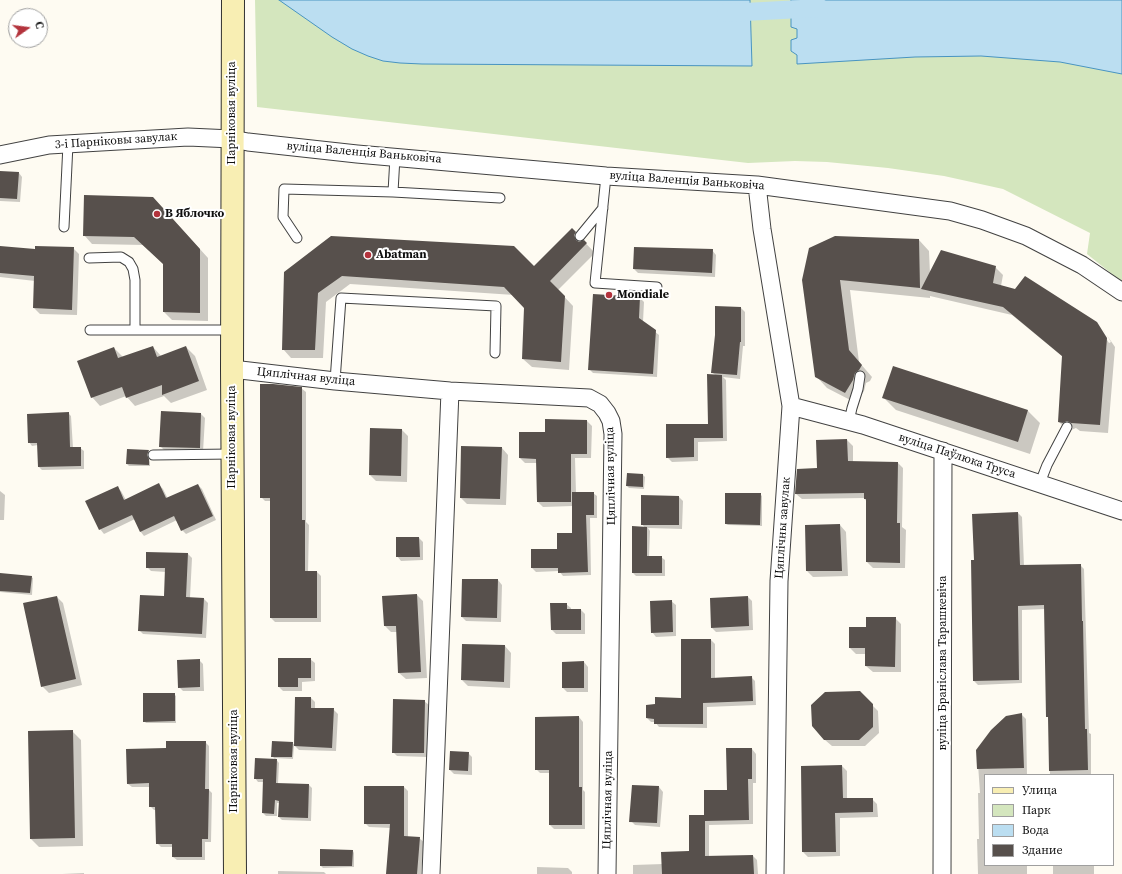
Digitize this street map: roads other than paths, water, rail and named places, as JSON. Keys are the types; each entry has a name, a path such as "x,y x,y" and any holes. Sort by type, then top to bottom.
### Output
{"street":[{"name":"Парніковая вуліца","path":"233,0 232,454 235,874"},
{"name":"3-і Парніковы завулак","path":"0,155 49,145 188,137 232,139"},
{"name":"вуліца Валенція Ваньковіча","path":"232,139 255,143 356,154 606,176 757,185 950,211 982,220 1026,236 1075,261 1122,292"},
{"name":"Цяплічны завулак","path":"757,185 762,229 791,406 779,580 775,874"},
{"name":"Цяплічная вуліца","path":"232,369 335,381 450,391 589,398 600,404 607,413 611,421 613,434 607,874"},
{"path":"431,874 450,391"},
{"name":"вуліца Паўлюка Труса","path":"791,406 849,421 1122,511"},
{"name":"вуліца Браніслава Тарашкевіча","path":"942,874 943,452"}],"lane":[{"path":"64,227 68,144"},
{"path":"393,192 395,157"},
{"path":"606,176 595,283 657,287"},
{"path":"297,238 283,217 284,189 393,192 500,198"},
{"path":"580,236 603,208"},
{"path":"89,258 121,257 131,265 135,280 135,330"},
{"path":"335,381 341,298 496,306 495,353"},
{"path":"90,330 232,330"},
{"path":"849,421 860,376"},
{"path":"1040,483 1047,465 1067,427"},
{"path":"153,455 232,454"}],"water":[{"path":"279,0 750,0 752,66 422,64 383,61 352,49"},
{"path":"791,0 1122,0 1122,74 1060,62 981,56 915,57 797,64 797,55 791,51 791,40 797,38 797,29 791,27 791,15 797,13 797,4 791,2"}],"waterway":[{"path":"726,13 820,8"}],"place":[{"name":"В Яблочко","path":"157,214"},
{"name":"Abatman","path":"368,255"},
{"name":"Mondiale","path":"609,295"}]}
